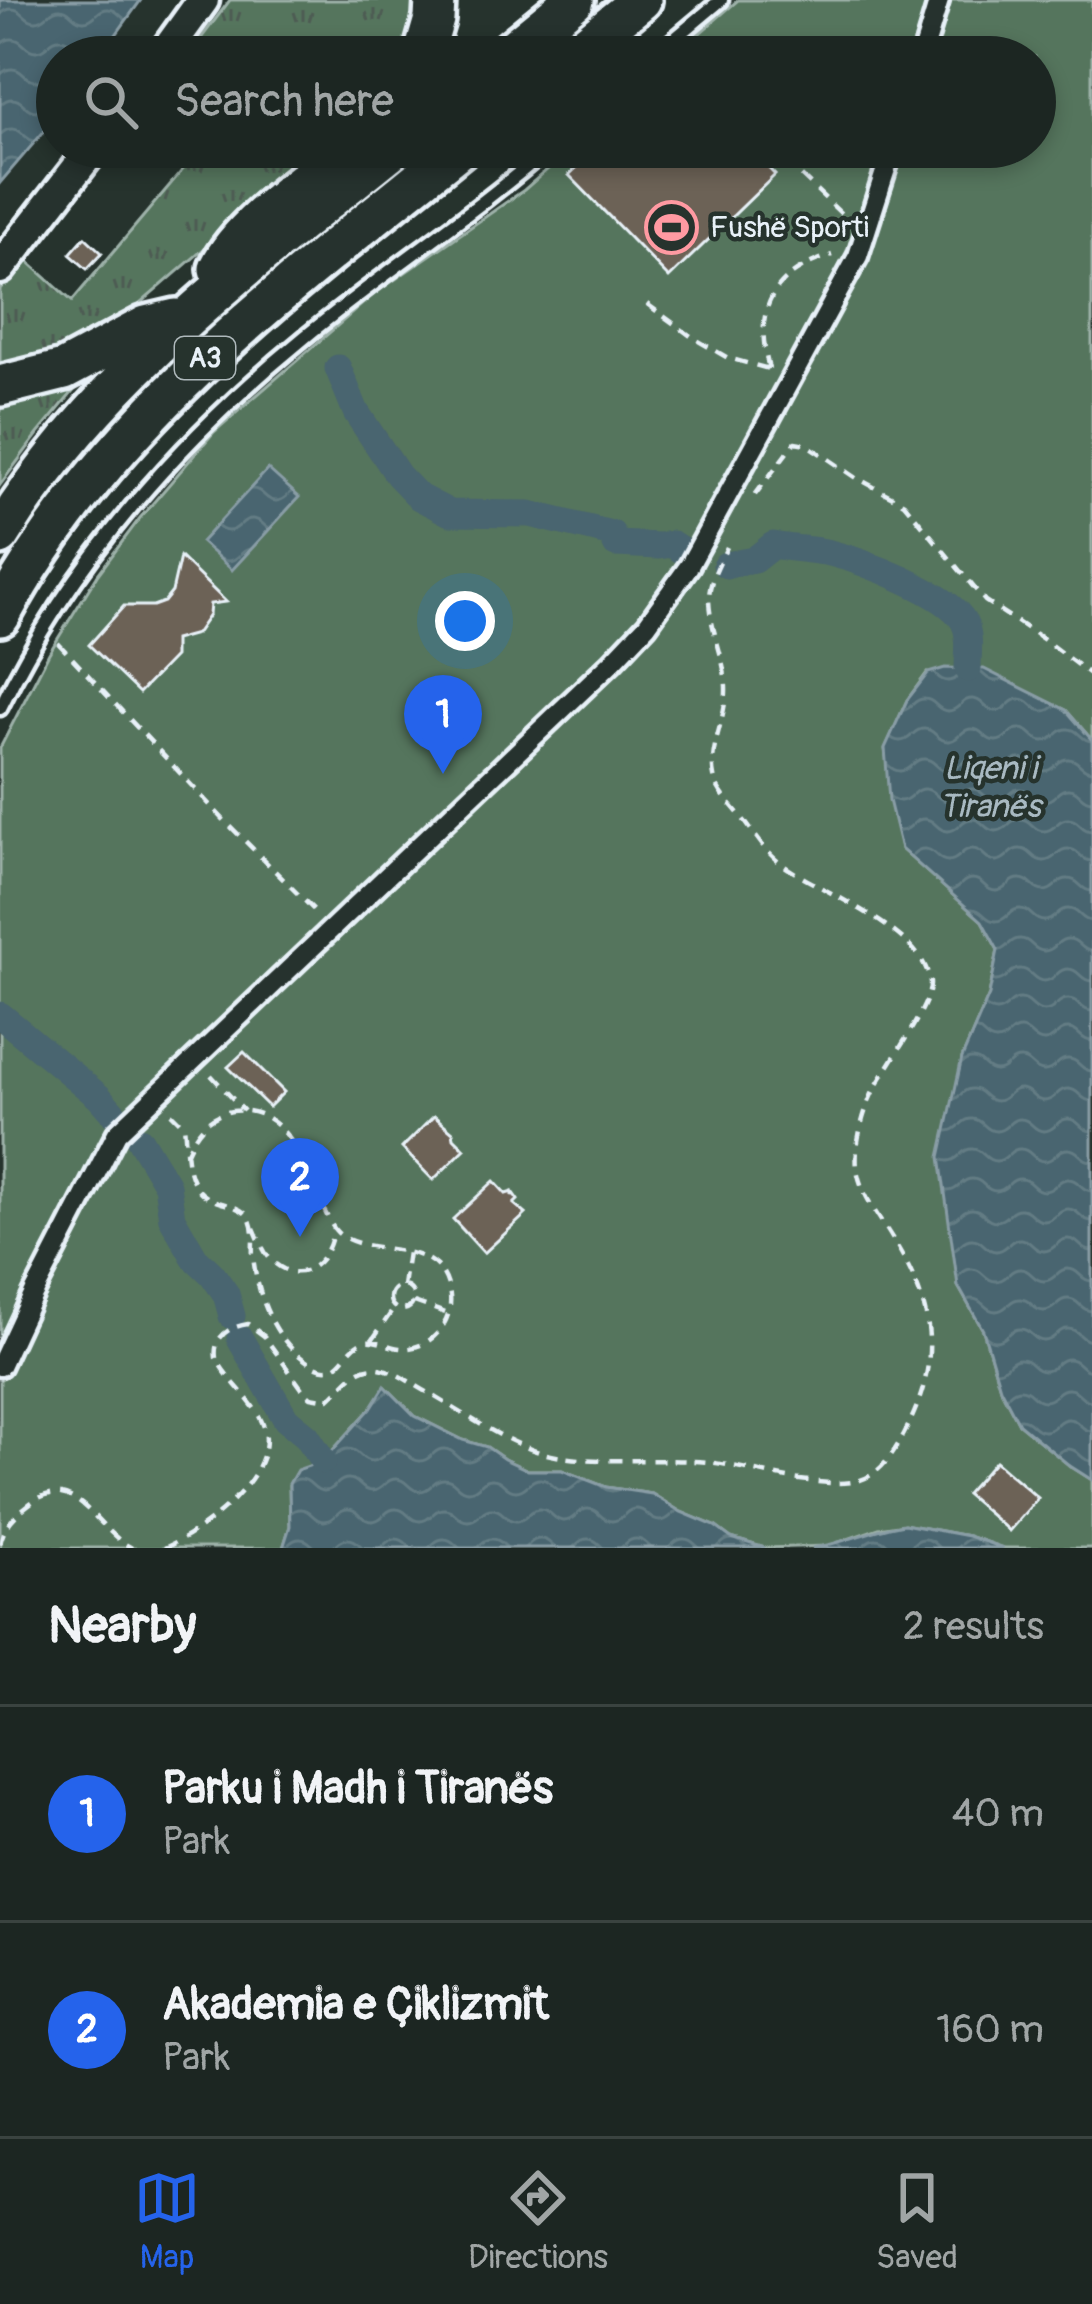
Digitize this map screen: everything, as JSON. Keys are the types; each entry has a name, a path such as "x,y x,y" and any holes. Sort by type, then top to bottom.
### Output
{"highway":[{"path":"429,36 434,0"},
{"path":"530,36 574,0"},
{"path":"597,36 641,0"},
{"path":"0,386 64,370 146,326 196,309 225,256 260,219 322,168"},
{"name":"A3","path":"0,535 51,464 124,378 196,309 368,168"},
{"name":"A3","path":"0,616 70,509 174,388 262,308 434,168"}],"street":[{"path":"177,36 203,0"},
{"path":"928,36 939,0"},
{"path":"0,268 78,168"},
{"path":"0,1366 105,1151 128,1121 647,625 689,566 842,289 863,243 886,168"}],"lane":[{"path":"678,36 721,0"},
{"path":"0,707 95,552 166,468 239,393 305,336 526,168"},
{"path":"528,168 538,179"}],"path":[{"path":"780,399 762,332 778,285 812,262 863,243 791,168"},
{"path":"647,304 728,358 770,369"},
{"path":"754,496 795,442 806,444 904,503 985,602 1092,676"},
{"path":"164,1548 228,1504 265,1456 266,1436 259,1417 214,1349 218,1339 248,1324 264,1336 311,1397 328,1400 357,1372 375,1366 542,1453 695,1460 785,1478 844,1483 879,1472 892,1456 922,1396 931,1358 930,1337 911,1270 863,1191 857,1157 868,1102 924,1006 930,980 906,939 775,859 714,780 714,748 725,713 726,683 709,599 733,535"},
{"path":"44,629 333,928"},
{"path":"196,1058 244,1111"},
{"path":"149,1102 182,1122 188,1165 197,1188 215,1203 246,1213 271,1260 291,1271 316,1266 330,1249 334,1227"},
{"path":"187,1152 195,1134 219,1114 244,1111 271,1120 297,1150 340,1234 425,1258 441,1272 450,1293 448,1314 436,1336 419,1346 396,1348 372,1340 358,1343 340,1364 318,1368 294,1352 274,1325 255,1267 251,1223"},
{"path":"403,1286 408,1252"},
{"path":"255,1267 271,1260"},
{"path":"395,1307 390,1295 403,1286 411,1290 413,1301"},
{"path":"413,1301 448,1314"},
{"path":"395,1307 405,1309 413,1301"},
{"path":"372,1340 395,1307"},
{"path":"0,1544 16,1514 54,1492 79,1502 132,1548"}],"green space":[{"path":"230,0 428,0 419,36 203,36"},
{"path":"738,0 1092,0 1092,740 1066,710 1032,694 927,673 907,700 885,749 901,849 982,921 998,950 989,995 962,1058 958,1286 983,1330 1000,1388 1019,1424 1092,1480 1092,1548 1003,1548 904,1524 828,1546 765,1548 731,1538 652,1494 606,1487 562,1470 528,1470 415,1416 386,1387 323,1461 297,1471 289,1485 290,1526 283,1548 0,1548 0,748 49,653 140,518 214,432 374,294 549,168 1056,168 1056,36 696,36"},
{"path":"184,168 298,168 126,316 86,376 0,485 0,289 24,258 72,301"}],"water":[{"path":"0,0 141,0 115,36 36,36 36,141 0,183"},
{"path":"268,469 299,497 232,570 201,542"},
{"name":"Liqeni i Tiranës","path":"945,668 984,669 1066,710 1092,740 1092,1480 1019,1424 1000,1388 983,1330 958,1286 940,1157 962,1058 989,995 998,950 982,921 901,849 889,800 885,748 907,700 928,673"},
{"path":"385,1386 415,1416 528,1470 562,1470 606,1487 652,1494 731,1538 765,1548 283,1548 290,1526 289,1484 297,1470 323,1461"},
{"path":"904,1524 968,1536 1003,1548 812,1548"}],"building":[{"name":"Fushë Sporti","path":"576,168 768,168 775,175 669,278 569,175"},
{"path":"85,237 102,253 87,269 70,254"},
{"path":"180,557 226,602 210,604 209,615 196,634 174,640 174,657 139,693 89,645 124,606 164,602 172,592"},
{"path":"244,1052 284,1092 269,1107 228,1067"},
{"path":"434,1116 465,1149 433,1180 402,1148"},
{"path":"494,1181 506,1194 513,1193 518,1200 514,1204 526,1214 484,1253 453,1219"},
{"path":"995,1461 1038,1498 1009,1531 966,1494"}],"waterway":[{"path":"338,368 356,412 398,475 419,497 450,513 530,514 612,534 616,544 672,544 683,551"},
{"path":"726,565 754,560 773,545 830,553 903,579 941,600 964,622 968,669"},
{"path":"0,1015 114,1114"},
{"path":"140,1140 167,1185 172,1218 195,1258 226,1294 232,1316"},
{"path":"240,1339 286,1419 307,1436 323,1461"}],"place":[{"name":"Fushë Sporti","path":"671,227"},
{"name":"Parku i Madh i Tiranës","path":"443,774"},
{"name":"Akademia e Çiklizmit","path":"300,1237"}]}
